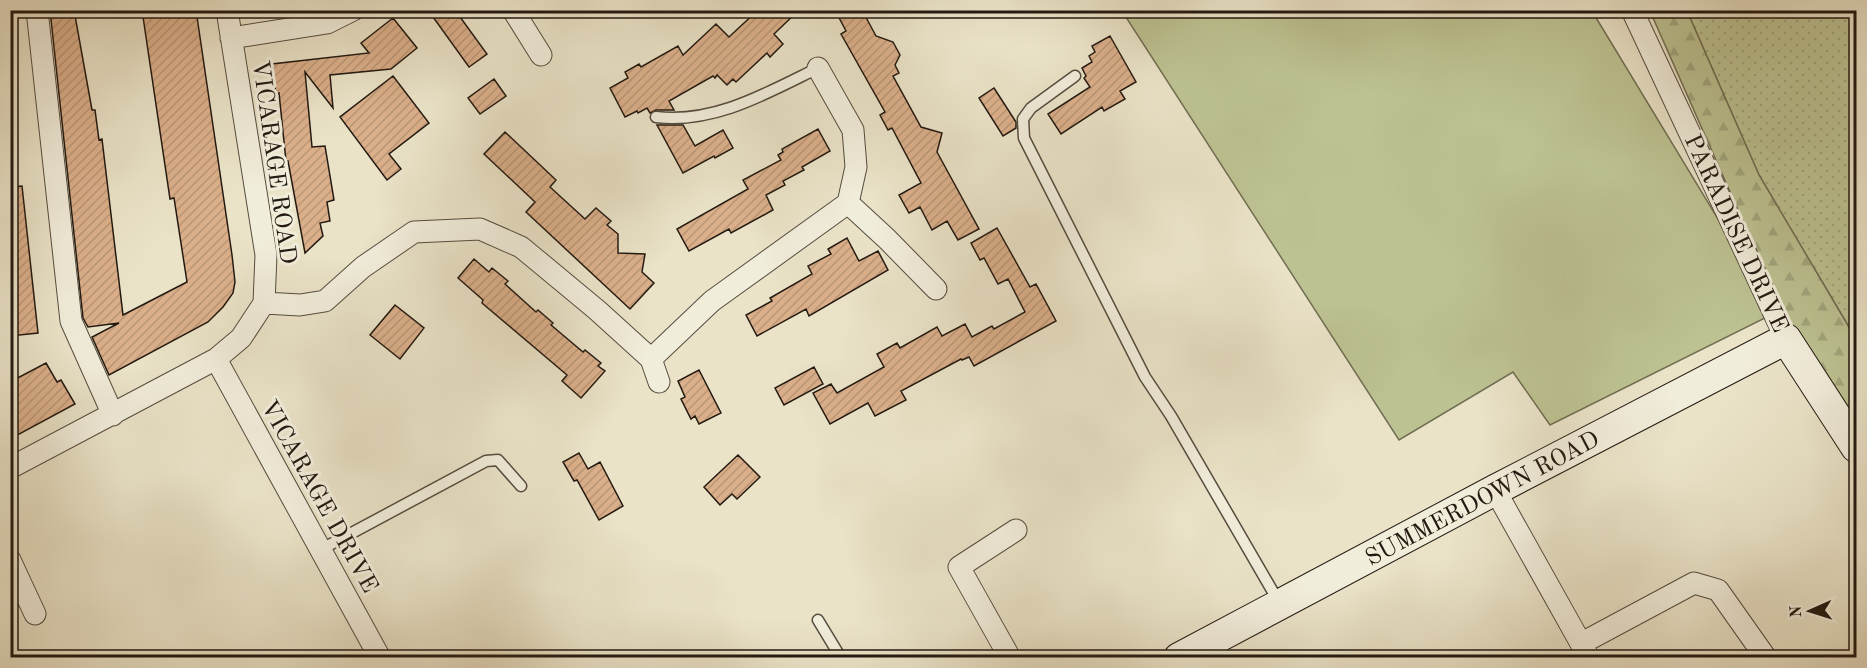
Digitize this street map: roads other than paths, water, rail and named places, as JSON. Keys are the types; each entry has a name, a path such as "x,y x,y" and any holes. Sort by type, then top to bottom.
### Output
{"street":[{"path":"37,10 71,321 113,415"},
{"name":"VICARAGE ROAD","path":"227,10 266,255 264,303"},
{"path":"231,38 327,23 353,10"},
{"path":"513,10 541,55"},
{"name":"PARADISE DRIVE","path":"1632,10 1786,339 1857,447"},
{"path":"651,359 712,301 848,203 856,168 853,130 818,68"},
{"path":"848,203 936,289"},
{"path":"10,468 216,359 240,338 264,303 300,305 326,301 363,267 414,232 480,229 521,247 597,310 651,359 659,382"},
{"name":"SUMMERDOWN ROAD","path":"1179,657 1786,339"},
{"name":"VICARAGE DRIVE","path":"216,359 380,657"},
{"path":"1495,490 1585,650 1694,583 1718,590 1766,657"},
{"path":"1008,657 959,567 1016,530"},
{"path":"10,560 35,615"}],"lane":[{"path":"656,117 676,120 746,104 818,68"},
{"path":"1075,76 1032,108 1023,119 1024,138 1145,377 1171,416 1280,604"},
{"path":"320,549 486,461 498,460 521,486"},
{"path":"819,620 841,657"}]}
